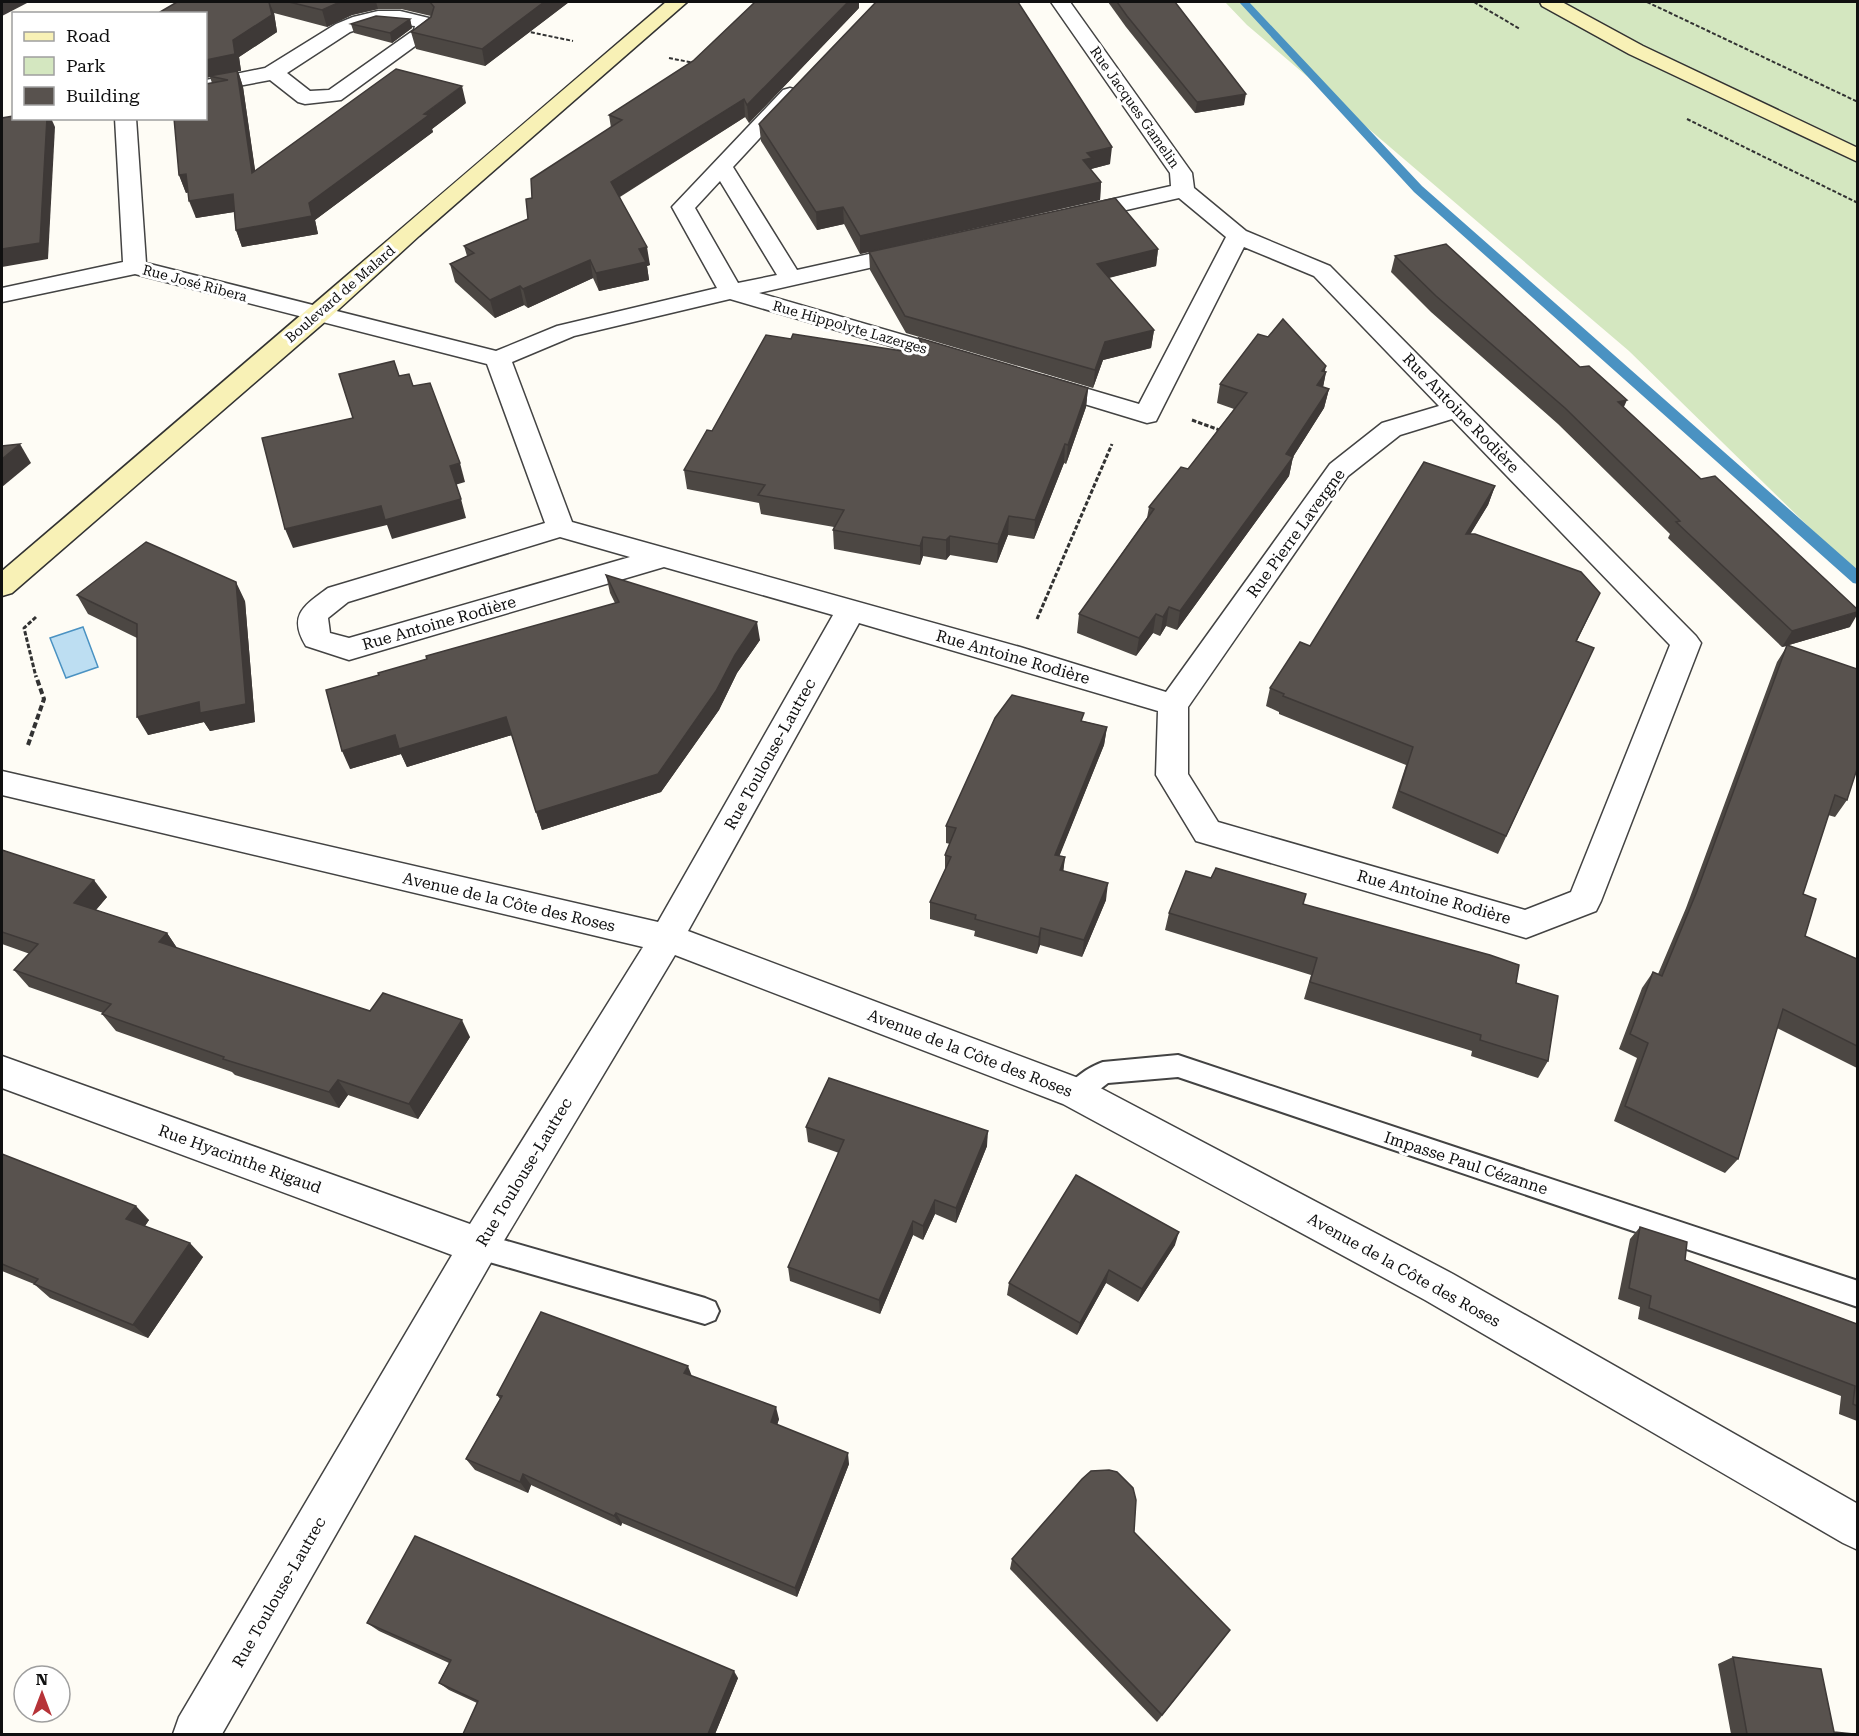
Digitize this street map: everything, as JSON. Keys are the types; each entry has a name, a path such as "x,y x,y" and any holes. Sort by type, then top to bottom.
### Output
{"street":[{"name":"Boulevard de Malard","path":"2,585 318,315 411,231 677,2"},
{"name":"Rue Jacques Gamelin","path":"1056,219 1183,190 1182,173 1061,2"},
{"path":"1549,2 1636,50 1857,156"},
{"path":"207,86 273,72 358,14 382,10 411,16 426,23 423,33 334,96 305,98 273,72"},
{"path":"801,82 683,207 731,292 930,248"},
{"path":"125,120 135,267"},
{"path":"722,166 791,279"},
{"name":"Rue Antoine Rodière","path":"665,557 349,649 316,639 313,614 338,595 560,528 665,557 1020,658 1173,705 1172,775 1207,832 1526,924 1584,901 1686,643 1322,271 1238,236 1183,190"},
{"path":"1024,378 1148,415 1183,340 1238,236"},
{"name":"Rue José Ribera","path":"2,295 135,267 318,315"},
{"name":"Rue Hippolyte Lazerges","path":"498,359 566,331 731,292 990,368"},
{"path":"318,315 498,359 560,528"},
{"name":"Rue Pierre Lavergne","path":"1173,705 1339,470 1391,429 1457,409"},
{"name":"Rue Toulouse-Lautrec","path":"196,1734 479,1246 667,938 851,610"},
{"name":"Avenue de la Côte des Roses","path":"2,783 667,938 1076,1093 1439,1287 1857,1528"},
{"name":"Rue Hyacinthe Rigaud","path":"2,1072 479,1246"}],"lane":[{"name":"Impasse Paul Cézanne","path":"1076,1093 1103,1073 1178,1066 1857,1294"},
{"path":"479,1246 705,1311"}],"path":[{"path":"1647,2 1857,102"},
{"path":"1020,658 1112,444 1148,415 1181,417 1226,432"},
{"path":"22,753 28,745 44,699 31,662 24,628 41,612"}],"green space":[{"path":"1225,2 1857,2 1857,574 1629,351 1247,25"}],"water":[{"path":"83,627 98,667 66,678 50,638"}],"building":[{"path":"177,2 269,2 272,15 233,40 235,54 207,60 207,12 160,12"},
{"path":"289,2 340,2 322,10"},
{"path":"430,2 544,2 482,49 411,32 431,17 434,7"},
{"path":"755,2 848,2 747,105 744,99 611,182 647,247 639,249 646,262 596,273 590,260 523,289 520,286 490,300 450,264 474,253 464,246 528,219 526,199 532,198 531,179 622,120 609,115 693,61"},
{"path":"876,2 1018,2 1112,147 1087,153 1092,158 1083,160 1101,182 860,236 843,207 816,212 759,124"},
{"path":"1117,2 1175,2 1246,94 1197,102"},
{"path":"376,16 410,19 390,33 351,24"},
{"path":"396,69 462,86 424,114 429,115 309,203 312,216 236,230 233,194 189,201 186,174 179,175 174,120 207,120 207,84 228,80 209,76 237,71 252,173"},
{"path":"12,116 12,120 47,120 40,243 2,249 2,118"},
{"path":"1115,198 1158,249 1097,264 1154,330 1105,342 1095,370 905,316 869,252"},
{"path":"1446,244 1580,367 1589,366 1627,400 1618,402 1701,479 1715,476 1857,609 1857,612 1792,631 1676,522 1680,521 1565,408 1436,296 1395,256"},
{"path":"1283,319 1326,366 1322,371 1326,372 1317,385 1329,389 1286,454 1293,457 1180,611 1169,607 1163,617 1156,614 1139,638 1079,614 1154,509 1149,507 1181,467 1188,469 1247,393 1220,384 1258,334 1268,337"},
{"path":"793,334 928,355 919,338 1088,388 1068,445 1065,444 1035,520 1009,516 998,544 950,536 946,540 923,537 920,546 833,530 844,510 758,495 765,485 684,470 707,430 712,431 766,335 791,339"},
{"path":"394,361 399,376 409,374 413,386 430,383 460,463 450,466 461,499 385,520 381,506 285,529 262,438 353,418 339,374"},
{"path":"20,444 2,459 2,446"},
{"path":"1424,462 1495,486 1466,534 1475,534 1581,572 1600,593 1576,641 1594,648 1506,836 1399,791 1413,747 1283,696 1284,694 1270,688 1300,642 1310,646"},
{"path":"146,542 236,582 246,704 200,713 199,702 137,717 137,624 77,595"},
{"path":"606,575 757,622 735,655 716,691 658,774 536,812 506,717 399,749 395,735 342,751 326,690 427,659 426,656 619,602"},
{"path":"1787,645 1857,669 1857,769 1847,800 1835,795 1803,894 1816,899 1805,936 1857,959 1857,1046 1783,1009 1738,1159 1625,1106 1648,1043 1630,1034 1653,972 1662,976 1697,891"},
{"path":"1012,695 1084,713 1081,721 1107,727 1055,855 1065,857 1060,870 1108,883 1084,940 1041,928 1039,937 975,919 976,915 930,902 951,857 945,855 956,828 946,826 995,718"},
{"path":"2,850 94,880 74,903 167,933 159,942 370,1011 383,993 462,1020 409,1104 338,1080 329,1092 223,1059 224,1057 102,1014 111,1004 14,970 38,944 2,932"},
{"path":"1216,868 1306,894 1303,904 1519,965 1516,983 1558,996 1548,1061 1480,1040 1481,1035 1310,982 1317,958 1169,913 1186,871 1211,878"},
{"path":"829,1078 988,1131 956,1208 935,1200 923,1226 913,1221 879,1300 788,1267 844,1140 806,1127"},
{"path":"2,1154 136,1206 126,1219 190,1243 133,1325 34,1284 38,1279 2,1264"},
{"path":"1076,1175 1179,1232 1142,1289 1109,1270 1080,1323 1009,1283"},
{"path":"1640,1227 1687,1242 1685,1260 1857,1324 1857,1406 1853,1404 1855,1386 1649,1308 1651,1296 1629,1288"},
{"path":"541,1312 688,1366 684,1373 776,1407 771,1422 848,1453 795,1588 616,1513 614,1516 523,1474 520,1482 466,1459 502,1396 497,1395"},
{"path":"1091,1471 1117,1472 1133,1488 1136,1500 1134,1532 1230,1630 1162,1715 1012,1559 1082,1479"},
{"path":"415,1536 734,1671 708,1734 463,1734 478,1701 439,1683 451,1660 367,1623"},
{"path":"1733,1657 1821,1669 1834,1732 1854,1734 1747,1734"}],"waterway":[{"path":"1244,2 1418,189 1858,579"}]}
